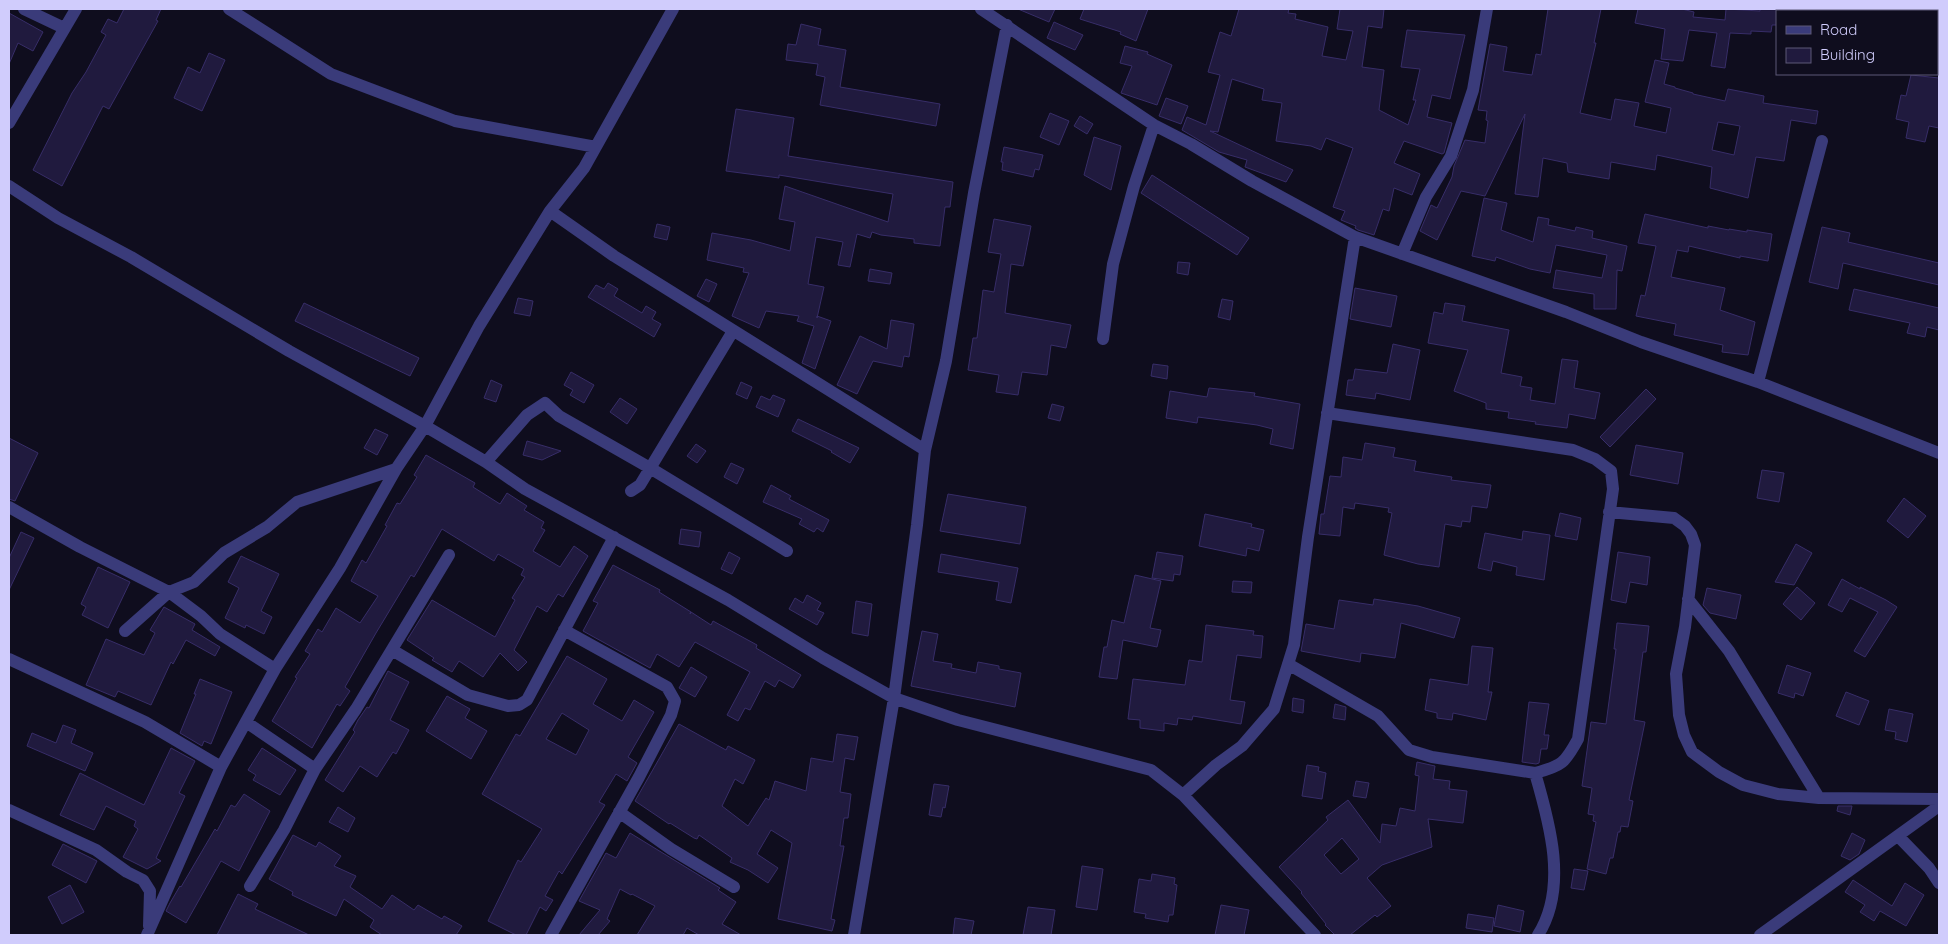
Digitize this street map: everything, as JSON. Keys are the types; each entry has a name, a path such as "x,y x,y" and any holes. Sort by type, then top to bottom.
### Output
{"street":[{"path":"24,9 64,28"},
{"path":"9,123 76,9"},
{"path":"229,9 331,74 455,121 596,147"},
{"path":"150,934 221,767 275,669 340,568 396,469 425,426 479,326 550,212 584,168 673,9"},
{"path":"981,9 1154,125 1355,237 1566,312 1641,342 1758,382 1939,453"},
{"path":"1402,254 1426,197 1451,156 1473,90 1487,9"},
{"path":"854,935 894,698 925,450 946,361 974,193 1006,25"},
{"path":"1103,339 1113,264 1134,186 1154,125"},
{"path":"1758,382 1822,141"},
{"path":"9,186 58,218 131,256 289,351 425,426 486,462 525,490 728,600 823,658 894,698 958,720 1151,770 1183,795 1315,935"},
{"path":"550,212 614,256 925,450"},
{"path":"1183,795 1216,765 1242,746 1274,709 1294,645 1308,537 1355,237"},
{"path":"631,491 640,485 733,331"},
{"path":"486,462 527,415 545,403 559,416 650,468 787,551"},
{"path":"1288,664 1378,716 1410,750 1432,757 1536,773 1555,768 1567,759 1578,739 1613,489 1611,471 1595,459 1573,450 1327,413"},
{"path":"125,631 169,592 194,582 224,552 267,527 297,502 396,469"},
{"path":"9,507 80,547 169,592 201,616 220,634 275,669"},
{"path":"1609,512 1674,518 1685,526 1691,534 1695,545 1676,674 1679,715 1684,735 1692,752 1719,772 1743,785 1778,794 1819,798 1939,799"},
{"path":"392,650 468,694 508,706 519,705 526,700 614,537"},
{"path":"250,886 284,830 314,769 356,709 449,555"},
{"path":"1688,599 1729,650 1819,798"},
{"path":"551,935 671,715 675,701 667,687 564,630"},
{"path":"9,659 145,722 221,767"},
{"path":"246,722 314,769"},
{"path":"1536,773 1555,867 1554,895 1546,922 1538,935"},
{"path":"1760,935 1939,806"},
{"path":"9,810 96,850 127,872 143,880 150,891 150,934"},
{"path":"619,812 671,849 734,887"},
{"path":"1898,836 1929,868 1939,883"}],"building":[{"path":"124,9 161,9 156,20 158,21 109,109 103,106 62,186 33,170 72,93 106,35 101,32 108,19 117,23"},
{"path":"1018,9 1055,9 1049,22"},
{"path":"1084,9 1148,9 1136,41 1120,34 1121,32 1080,19"},
{"path":"1239,9 1289,9 1288,13 1296,14 1295,19 1328,27 1322,56 1346,60 1353,31 1337,29 1340,9 1384,9 1382,28 1368,26 1362,67 1384,70 1379,110 1408,125 1416,100 1413,100 1420,69 1401,67 1407,30 1465,35 1450,99 1432,95 1427,117 1452,123 1444,153 1442,154 1404,141 1394,163 1420,174 1412,195 1394,188 1389,211 1383,209 1374,235 1358,230 1355,228 1356,226 1341,220 1345,211 1333,207 1353,148 1326,138 1321,150 1311,146 1276,141 1282,103 1262,100 1264,89 1232,79 1218,132 1210,131 1293,170 1286,182 1245,167 1247,160 1219,152 1182,130 1187,117 1206,125 1220,75 1208,72 1220,32 1231,36"},
{"path":"1548,9 1601,9 1594,43 1596,43 1580,113 1611,120 1615,99 1639,103 1634,126 1666,133 1671,108 1645,102 1655,60 1669,63 1664,84 1693,94 1725,101 1728,89 1764,96 1763,103 1818,111 1816,124 1791,120 1784,161 1756,157 1748,198 1710,188 1712,167 1657,155 1655,170 1611,162 1609,179 1568,172 1567,163 1543,158 1538,197 1515,194 1525,114 1485,196 1461,191 1437,240 1420,231 1431,205 1437,208 1452,177 1454,166 1465,140 1485,143 1488,121 1486,120 1487,111 1478,110 1490,44 1507,47 1503,71 1532,75 1536,54 1541,55","holes":["1718,122 1740,126 1734,155 1712,150"]},
{"path":"1638,9 1682,9 1694,12 1693,17 1725,20 1726,9 1760,11 1760,9 1777,9 1776,25 1772,25 1771,32 1751,31 1751,34 1730,33 1725,68 1711,66 1717,33 1689,30 1683,61 1661,59 1665,29 1635,23"},
{"path":"9,13 43,32 33,51 18,43 9,64"},
{"path":"1054,22 1083,35 1075,50 1047,38"},
{"path":"801,24 821,29 818,45 846,50 840,87 940,104 936,126 820,105 825,77 816,75 818,64 786,60 788,44 796,45"},
{"path":"1125,46 1148,52 1147,54 1172,65 1157,105 1121,93 1132,66 1120,63"},
{"path":"209,53 225,60 202,111 174,98 188,67 200,73"},
{"path":"1911,75 1939,78 1939,128 1929,126 1925,142 1906,138 1909,122 1896,119 1901,95 1906,96"},
{"path":"1166,98 1188,106 1181,124 1159,116"},
{"path":"736,109 794,118 788,156 953,182 950,207 945,207 940,246 914,243 914,239 872,232 870,238 857,234 850,267 838,265 843,242 816,237 808,284 824,287 817,316 831,321 815,369 802,363 814,326 797,321 799,316 766,311 759,328 732,316 749,273 743,272 744,268 707,260 712,233 751,240 790,251 795,222 779,219 785,186 888,222 893,194 779,175 779,178 726,171"},
{"path":"1050,113 1069,121 1059,145 1040,137"},
{"path":"1080,116 1093,124 1087,134 1074,126"},
{"path":"1094,137 1121,146 1111,190 1084,175"},
{"path":"1004,147 1043,155 1039,170 1035,169 1033,177 1002,170 1003,162 1001,162"},
{"path":"1152,175 1249,238 1237,255 1141,193"},
{"path":"1484,198 1507,203 1501,230 1533,242 1538,217 1549,219 1548,225 1575,231 1576,227 1593,231 1592,238 1627,246 1622,271 1617,270 1616,309 1594,309 1594,294 1553,288 1556,270 1602,278 1607,255 1556,245 1550,273 1530,269 1496,257 1495,261 1472,256"},
{"path":"1645,214 1708,228 1708,226 1772,234 1768,261 1740,256 1740,258 1689,246 1688,252 1677,250 1671,277 1725,288 1720,310 1755,322 1748,355 1722,352 1723,345 1674,335 1676,324 1636,316 1641,295 1645,296 1656,246 1638,243"},
{"path":"994,219 1031,226 1023,266 1011,264 1005,313 1071,325 1066,348 1051,345 1047,375 1022,372 1018,395 996,392 999,375 968,370 973,338 977,338 983,290 994,292 1001,254 988,252"},
{"path":"657,224 670,227 667,240 654,237"},
{"path":"1822,227 1850,233 1848,242 1939,263 1939,285 1843,263 1838,289 1809,282"},
{"path":"1178,262 1190,263 1188,275 1177,273"},
{"path":"870,269 892,273 890,284 868,281"},
{"path":"706,279 717,284 709,302 697,296"},
{"path":"608,283 618,289 614,296 642,313 646,306 656,312 652,319 661,324 654,337 588,297 596,285 604,289"},
{"path":"1355,288 1397,296 1391,327 1350,319"},
{"path":"1854,289 1939,308 1939,330 1927,327 1925,337 1907,333 1910,323 1849,310"},
{"path":"518,298 533,301 530,316 514,313"},
{"path":"1222,299 1233,301 1230,320 1218,317"},
{"path":"304,303 419,358 410,376 295,321"},
{"path":"1445,303 1465,306 1462,321 1509,330 1501,373 1522,377 1520,386 1532,388 1530,400 1555,404 1562,359 1578,361 1574,388 1600,393 1595,419 1569,414 1567,428 1535,424 1536,422 1508,418 1509,412 1486,409 1486,403 1454,391 1468,350 1428,343 1434,312 1443,314"},
{"path":"891,320 914,324 909,357 904,356 902,367 873,361 857,394 837,385 860,336 887,349"},
{"path":"1393,344 1420,350 1410,400 1376,393 1375,399 1346,395 1348,380 1353,380 1355,369 1387,373"},
{"path":"1153,364 1168,366 1167,379 1151,376"},
{"path":"571,372 594,385 584,403 570,395 573,390 564,385"},
{"path":"491,380 502,385 496,402 484,398"},
{"path":"741,382 752,387 747,399 736,394"},
{"path":"1209,388 1255,393 1254,396 1300,404 1293,449 1270,444 1273,429 1257,425 1198,417 1197,423 1166,418 1170,391 1207,397"},
{"path":"1646,389 1656,399 1610,447 1600,437"},
{"path":"773,395 785,400 778,417 756,407 761,396 770,400"},
{"path":"620,398 637,409 627,424 610,412"},
{"path":"1052,404 1064,407 1060,421 1048,418"},
{"path":"798,419 859,448 850,463 832,451 792,431"},
{"path":"375,429 388,435 377,455 364,448"},
{"path":"9,438 38,453 15,501 9,499"},
{"path":"527,441 561,451 542,460 523,455"},
{"path":"1365,443 1395,448 1393,457 1416,461 1414,471 1452,477 1451,480 1491,485 1487,508 1472,506 1470,522 1462,521 1461,527 1445,524 1439,567 1418,564 1384,555 1392,513 1388,512 1389,508 1355,503 1354,509 1343,507 1340,536 1319,534 1321,514 1324,514 1330,476 1341,477 1343,457 1362,460"},
{"path":"696,444 706,451 697,463 687,456"},
{"path":"1636,445 1683,453 1678,484 1630,475"},
{"path":"426,455 475,483 473,487 500,504 507,493 527,506 524,510 544,522 541,528 545,530 533,551 560,567 574,546 588,556 563,597 558,594 547,612 537,606 514,650 527,662 518,671 500,653 483,677 459,661 452,672 432,660 434,658 407,640 432,600 495,637 515,600 512,598 525,577 521,575 524,569 498,554 494,561 442,529 414,577 411,575 376,633 345,687 350,691 340,706 337,704 312,748 272,721 297,678 295,677 310,654 305,651 318,629 322,632 336,608 360,623 378,596 351,581 362,560 366,563 387,526 385,525 397,503 400,504 417,477 414,475"},
{"path":"731,463 744,469 737,484 724,477"},
{"path":"1762,470 1784,473 1779,502 1757,498"},
{"path":"771,485 791,496 789,499 829,520 823,532 817,528 814,532 799,524 802,519 763,502"},
{"path":"948,494 1026,507 1020,544 940,531"},
{"path":"1904,498 1926,516 1908,538 1887,521"},
{"path":"1560,513 1581,518 1577,540 1555,536"},
{"path":"1205,514 1252,524 1251,527 1264,530 1259,551 1247,548 1246,556 1199,546"},
{"path":"681,529 701,532 699,547 679,544"},
{"path":"1523,531 1550,535 1544,580 1516,575 1517,567 1493,561 1491,571 1478,568 1485,533 1522,540"},
{"path":"21,532 34,538 9,590 9,558"},
{"path":"1796,544 1812,553 1794,585 1775,582"},
{"path":"729,552 740,558 732,574 721,569"},
{"path":"1157,552 1183,556 1180,575 1174,574 1173,581 1152,578"},
{"path":"1618,552 1650,557 1647,585 1630,582 1626,603 1611,600"},
{"path":"941,554 1018,568 1011,603 996,600 999,582 938,572"},
{"path":"241,556 279,574 261,611 272,617 264,634 246,625 245,628 225,618 239,588 228,582"},
{"path":"613,565 660,590 659,592 711,625 713,621 757,645 756,648 801,675 793,688 779,680 775,687 765,681 750,710 745,708 738,721 727,715 750,672 695,642 679,667 657,654 650,668 583,631 598,603 593,601"},
{"path":"98,567 130,582 108,628 82,615 86,607 81,604"},
{"path":"1135,575 1161,581 1150,628 1161,630 1157,647 1123,640 1117,679 1099,677 1104,647 1107,647 1112,620 1124,623"},
{"path":"1842,579 1897,607 1865,657 1854,651 1878,612 1850,598 1842,612 1828,605"},
{"path":"1233,581 1252,582 1251,593 1232,592"},
{"path":"1797,587 1815,603 1801,620 1783,604"},
{"path":"1707,588 1741,595 1736,619 1710,613 1703,605"},
{"path":"807,595 821,603 817,610 824,613 817,625 789,609 795,598 803,603"},
{"path":"1374,599 1418,606 1460,618 1454,638 1401,623 1395,658 1361,653 1360,662 1301,651 1306,624 1334,629 1339,600 1373,605"},
{"path":"856,601 872,604 868,636 852,633"},
{"path":"164,607 195,624 192,630 220,647 215,656 186,640 173,664 171,662 151,705 118,691 115,697 86,685 106,639 144,655 155,633 150,630"},
{"path":"1617,623 1649,626 1646,652 1643,652 1634,720 1645,722 1629,800 1633,801 1628,827 1621,826 1620,832 1618,832 1613,858 1610,858 1606,874 1587,869 1596,822 1593,821 1594,815 1588,814 1592,788 1582,786 1591,722 1606,724 1616,649 1614,649"},
{"path":"1206,625 1254,631 1253,635 1263,636 1261,658 1237,655 1230,700 1245,702 1241,724 1193,716 1192,720 1178,718 1177,725 1164,723 1164,731 1140,728 1140,720 1128,719 1133,679 1185,685 1189,660 1202,662"},
{"path":"922,631 938,634 933,661 952,664 951,668 976,673 978,662 999,666 999,669 1021,673 1015,707 911,686"},
{"path":"1472,646 1493,648 1488,692 1492,692 1486,720 1453,713 1452,720 1437,718 1437,713 1425,710 1430,679 1468,685"},
{"path":"567,656 607,679 593,704 622,721 634,700 654,712 628,757 637,763 627,781 616,774 599,802 605,805 562,874 559,871 545,896 553,900 546,911 540,907 526,935 516,935 488,921 518,860 521,862 542,829 482,794 516,734 520,736","holes":["562,713 589,730 576,755 546,739"]},
{"path":"1787,665 1811,673 1803,696 1795,693 1794,698 1778,693"},
{"path":"691,667 707,677 695,697 679,688"},
{"path":"388,671 409,682 390,720 409,730 396,754 393,752 377,777 360,766 343,792 325,780 355,732 353,730 358,720 367,707 369,708"},
{"path":"200,679 232,692 211,744 204,741 202,746 180,733"},
{"path":"1846,692 1869,701 1859,725 1836,716"},
{"path":"447,696 470,709 465,718 487,731 471,759 426,731"},
{"path":"1293,698 1304,700 1303,713 1292,711"},
{"path":"1529,702 1549,704 1544,735 1549,735 1547,749 1541,749 1539,763 1536,764 1522,762"},
{"path":"1335,704 1346,707 1345,720 1333,718"},
{"path":"1889,709 1913,714 1907,742 1895,739 1896,732 1885,730"},
{"path":"679,724 726,750 728,746 755,760 743,784 735,779 722,806 748,826 766,798 769,800 775,781 806,791 811,758 833,762 837,734 858,737 854,760 845,758 840,792 851,794 848,818 844,818 840,846 844,846 831,919 835,920 832,931 778,919 792,843 771,830 757,854 778,868 768,883 748,870 730,862 732,858 699,835 697,839 694,838 635,801"},
{"path":"63,725 76,730 71,743 93,753 85,771 27,746 32,733 56,743"},
{"path":"171,748 195,761 179,793 185,796 156,858 161,861 147,869 123,857 138,829 134,826 136,821 106,806 94,830 60,815 80,773 144,805"},
{"path":"262,748 296,770 280,795 253,780 256,775 248,770"},
{"path":"1417,762 1435,766 1433,779 1450,781 1449,789 1467,791 1463,823 1428,819 1432,847 1382,865 1367,878 1391,906 1377,917 1375,915 1350,935 1335,935 1325,925 1302,892 1279,867 1328,820 1326,817 1348,800 1380,843 1382,824 1396,826 1400,808 1415,811 1419,776 1415,775","holes":["1342,838 1359,859 1341,874 1324,855"]},
{"path":"1307,765 1319,767 1318,771 1326,773 1322,799 1302,796"},
{"path":"1356,781 1369,783 1366,798 1353,796"},
{"path":"934,784 949,786 945,808 943,807 941,817 929,815"},
{"path":"244,794 270,811 239,871 221,861 186,923 166,911 215,829 217,831 231,805 235,807"},
{"path":"1838,806 1852,806 1850,815 1837,811"},
{"path":"338,807 355,818 348,832 329,822"},
{"path":"630,833 720,888 718,890 736,902 722,924 741,935 699,935 687,928 683,935 637,935 655,906 620,889 607,919 610,921 598,935 579,935 600,910 579,901 606,853 616,858"},
{"path":"1852,833 1865,840 1859,854 1850,860 1841,856"},
{"path":"293,835 316,847 319,842 341,856 334,866 356,876 350,887 382,909 392,895 414,910 418,905 442,919 444,916 462,926 456,935 382,935 370,927 374,920 344,899 336,916 292,895 293,892 269,879"},
{"path":"63,844 97,861 86,883 52,865"},
{"path":"1082,866 1103,869 1097,910 1076,907"},
{"path":"1574,869 1588,871 1584,890 1571,888"},
{"path":"1152,874 1175,878 1174,884 1177,885 1173,915 1169,915 1168,922 1145,918 1146,914 1134,912 1139,879 1151,881"},
{"path":"1853,880 1892,906 1905,883 1924,895 1906,926 1880,911 1874,921 1860,912 1865,905 1845,892"},
{"path":"70,885 84,912 62,924 48,897"},
{"path":"238,894 258,904 255,909 309,935 217,935"},
{"path":"1221,905 1249,910 1244,935 1215,935"},
{"path":"1498,905 1524,911 1520,932 1494,926"},
{"path":"1028,907 1055,910 1051,935 1023,935"},
{"path":"1468,914 1494,918 1492,932 1466,928"},
{"path":"955,918 974,921 971,935 953,935"}]}
